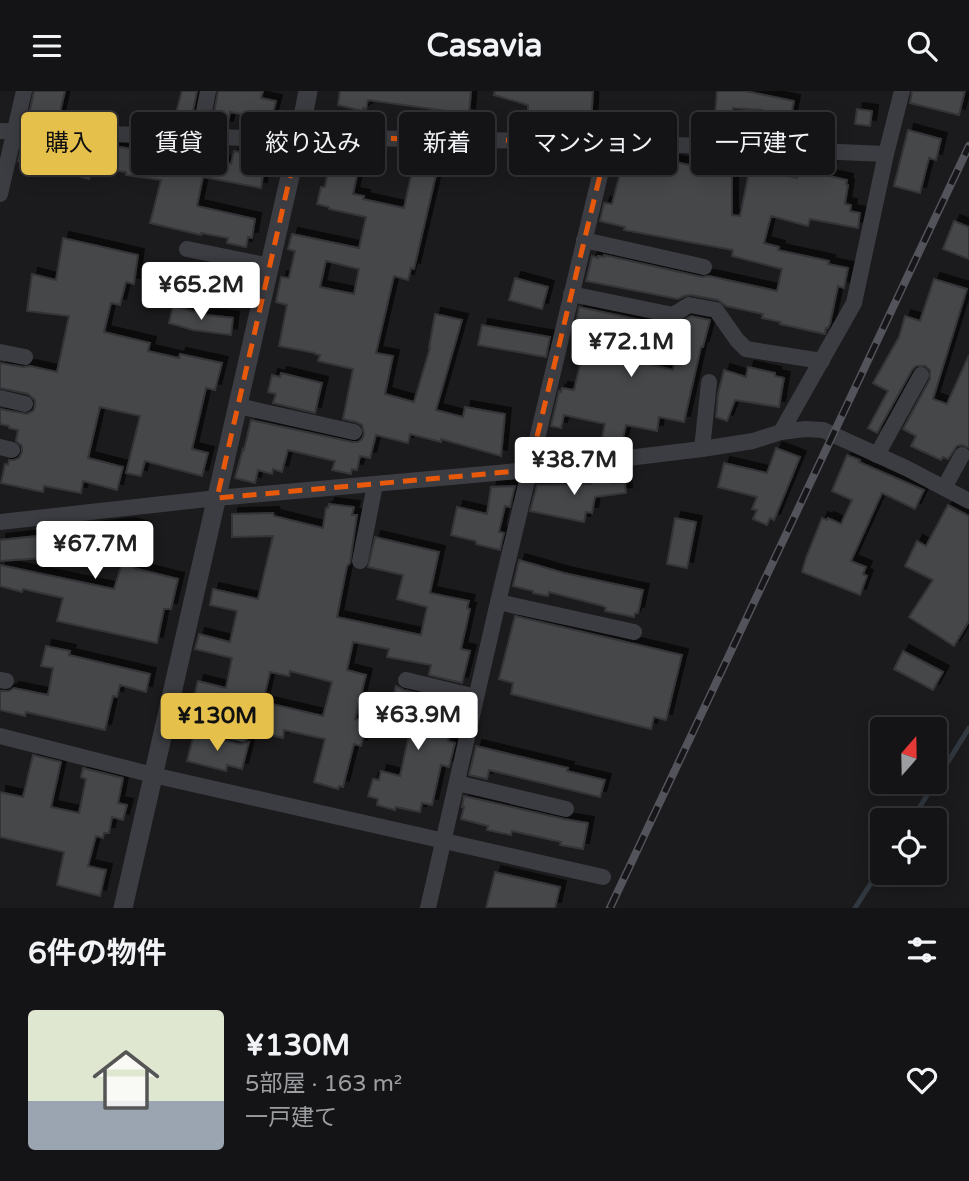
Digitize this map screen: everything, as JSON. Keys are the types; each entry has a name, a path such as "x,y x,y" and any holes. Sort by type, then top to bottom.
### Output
{"street":[{"path":"0,194 7,131 24,91"},
{"path":"204,112 208,91"},
{"path":"304,112 308,91"},
{"path":"781,432 854,303 902,91"},
{"path":"7,131 131,135"},
{"path":"385,138 509,140"},
{"path":"677,145 886,154"},
{"path":"123,908 290,175"},
{"path":"428,908 600,175"},
{"path":"584,240 704,267"},
{"path":"187,249 270,266"},
{"path":"571,294 673,315 689,306 716,310 746,349 822,361"},
{"path":"0,352 25,357"},
{"path":"877,454 921,375"},
{"path":"702,449 709,382"},
{"path":"0,398 24,404"},
{"path":"238,407 354,432"},
{"path":"0,522 217,498 529,470 702,449 805,429 823,430 944,488 967,495"},
{"path":"944,488 962,456"},
{"path":"360,561 375,485"},
{"path":"498,602 634,632"},
{"path":"406,680 476,698"},
{"path":"167,717 242,734"},
{"path":"0,736 153,775 603,877"},
{"path":"457,783 566,809"}],"highlighted area":[{"path":"299,137 608,142 529,470 217,498"}],"building":[{"path":"34,91 65,91 60,112 30,112"},
{"path":"182,91 197,91 193,112 176,112"},
{"path":"218,91 263,91 261,98 276,101 273,112 241,112 241,114 230,112 227,127 227,112 214,112"},
{"path":"340,91 471,91 469,112 368,100 363,111 338,105"},
{"path":"495,91 593,91 592,112 528,111 528,105 494,95"},
{"path":"717,91 745,91 794,101 792,112 733,108 733,112 715,112"},
{"path":"912,91 965,91 959,115 910,103"},
{"path":"857,109 872,111 870,126 855,124"},
{"path":"908,130 941,139 936,160 929,158 920,193 894,186"},
{"path":"117,147 131,149 131,175 227,175 227,163 231,164 234,151 241,152 241,175 263,175 261,188 203,177 197,206 255,219 252,238 248,237 246,247 227,243 228,238 201,235 150,223 161,180 126,175 126,172 117,171"},
{"path":"677,162 691,165 691,175 732,175 732,215 740,216 748,175 783,175 797,178 798,175 829,175 847,180 845,204 851,205 850,211 860,213 858,228 810,219 808,226 771,216 764,243 779,247 778,250 848,268 844,288 838,286 830,324 825,334 780,324 781,322 762,318 763,314 726,306 718,300 691,295 678,299 586,281 592,256 598,258 604,255 777,291 782,269 732,256 733,250 624,230 625,227 600,221 604,203 612,204 620,175 677,175"},
{"path":"327,175 357,175 353,194 364,196 363,199 404,208 411,175 436,175 414,269 411,268 408,280 394,276 376,353 393,356 385,394 414,402 430,348 435,314 462,320 436,410 463,417 465,407 505,414 501,456 441,439 441,442 410,434 408,443 376,435 370,458 360,456 357,470 352,469 351,474 332,470 335,461 288,450 282,472 273,469 272,474 258,470 255,483 235,478 251,420 352,442 362,439 362,425 343,419 353,369 318,361 320,355 315,353 279,346 287,305 276,302 281,277 289,278 295,251 288,249 292,234 359,248 366,217 317,204","holes":["326,261 359,269 354,294 320,287"]},
{"path":"954,221 969,227 969,259 943,249"},
{"path":"63,238 138,255 134,284 126,282 120,305 111,303 104,332 150,343 148,351 179,358 180,354 222,363 215,390 206,388 192,449 208,453 202,476 145,461 141,476 126,473 140,416 100,407 88,458 123,467 117,490 83,481 81,493 44,486 43,492 1,483 5,464 8,465 9,460 19,458 22,446 16,441 18,430 0,424 0,409 27,414 33,411 35,400 28,394 0,388 0,363 57,372 69,316 27,311 32,274 56,280"},
{"path":"515,278 548,287 542,309 509,300"},
{"path":"934,279 967,289 933,399 947,404 969,355 969,448 957,446 948,459 943,457 941,460 911,446 916,436 903,429 930,379 930,370 925,366 916,366 912,370 877,433 868,428 888,391 873,383 899,337 905,316 920,321"},
{"path":"173,306 207,315 233,318 231,335 193,330 169,323"},
{"path":"579,307 645,321 637,361 673,370 683,321 691,316 710,320 684,422 659,417 657,431 626,425 622,442 602,438 605,424 564,415 561,428 551,426 559,391 561,392 562,388 574,390 585,344 621,351 626,332 577,319"},
{"path":"482,325 550,337 546,357 478,345"},
{"path":"748,367 775,373 775,376 784,378 779,407 735,400 727,421 716,417 724,370 746,377"},
{"path":"281,373 322,383 315,413 273,403 276,394 268,392 272,375 280,377"},
{"path":"776,448 800,457 774,520 770,518 767,525 753,519 757,510 752,509 757,497 718,487 724,463 767,473"},
{"path":"847,455 924,490 915,509 882,493 851,561 866,567 863,574 867,576 860,595 802,572 822,518 841,524 852,500 832,491"},
{"path":"609,473 611,483 625,483 626,493 595,497 592,513 586,512 584,522 530,511 537,485 592,484 572,478"},
{"path":"515,486 510,507 505,506 499,532 504,533 500,550 451,535 457,507 487,514 491,487"},
{"path":"329,504 354,507 352,515 357,515 350,563 347,566 337,617 421,635 427,607 397,599 403,575 368,567 375,537 439,552 430,593 469,601 467,608 470,609 461,649 470,651 462,683 429,675 431,665 387,657 389,649 353,642 347,670 366,675 355,719 367,722 361,746 354,744 343,787 339,786 338,789 314,782 325,739 284,730 283,738 252,730 244,724 211,716 213,706 193,701 198,681 226,688 232,658 195,649 199,634 230,642 237,611 210,605 213,589 258,599 273,536 232,537 232,514 273,513 274,516 323,528","holes":["290,671 332,682 323,716 263,702 270,672 289,676"]},
{"path":"948,505 969,516 969,621 954,646 909,617 933,580 905,566 917,541 926,546"},
{"path":"675,518 696,522 687,568 667,564"},
{"path":"128,524 145,528 134,568 178,579 171,609 164,609 157,643 57,621 63,598 0,586 0,565 114,589 126,551 0,561 0,540"},
{"path":"519,560 643,590 638,613 635,613 634,617 605,611 603,606 549,592 548,596 533,593 513,586"},
{"path":"515,616 682,655 666,720 654,717 651,729 511,694 513,683 499,679"},
{"path":"46,646 70,651 69,655 150,674 146,692 120,685 117,697 113,696 105,730 26,712 25,716 0,710 0,691 14,688 48,695 53,668 41,666"},
{"path":"903,651 943,672 933,690 894,669"},
{"path":"396,686 457,703 448,741 455,743 449,767 441,765 432,805 422,803 420,812 377,805 378,799 368,796 373,779 379,780 381,771 400,776 413,717 390,712"},
{"path":"194,734 240,744 249,742 242,769 227,765 226,771 187,761"},
{"path":"476,746 568,768 567,771 605,780 600,797 489,770 487,779 469,775"},
{"path":"33,755 61,762 51,807 79,813 86,779 81,777 83,768 123,778 118,803 127,805 123,820 112,817 109,833 104,833 103,838 96,836 88,866 106,870 100,896 57,885 64,852 0,837 0,792 23,797"},
{"path":"464,796 588,823 583,849 512,831 511,835 487,830 488,826 461,819"},
{"path":"495,872 560,887 555,908 486,908"}],"waterway":[{"path":"919,808 969,728"},
{"path":"855,908 870,885"}],"railway":[{"path":"610,908 969,146"}]}
